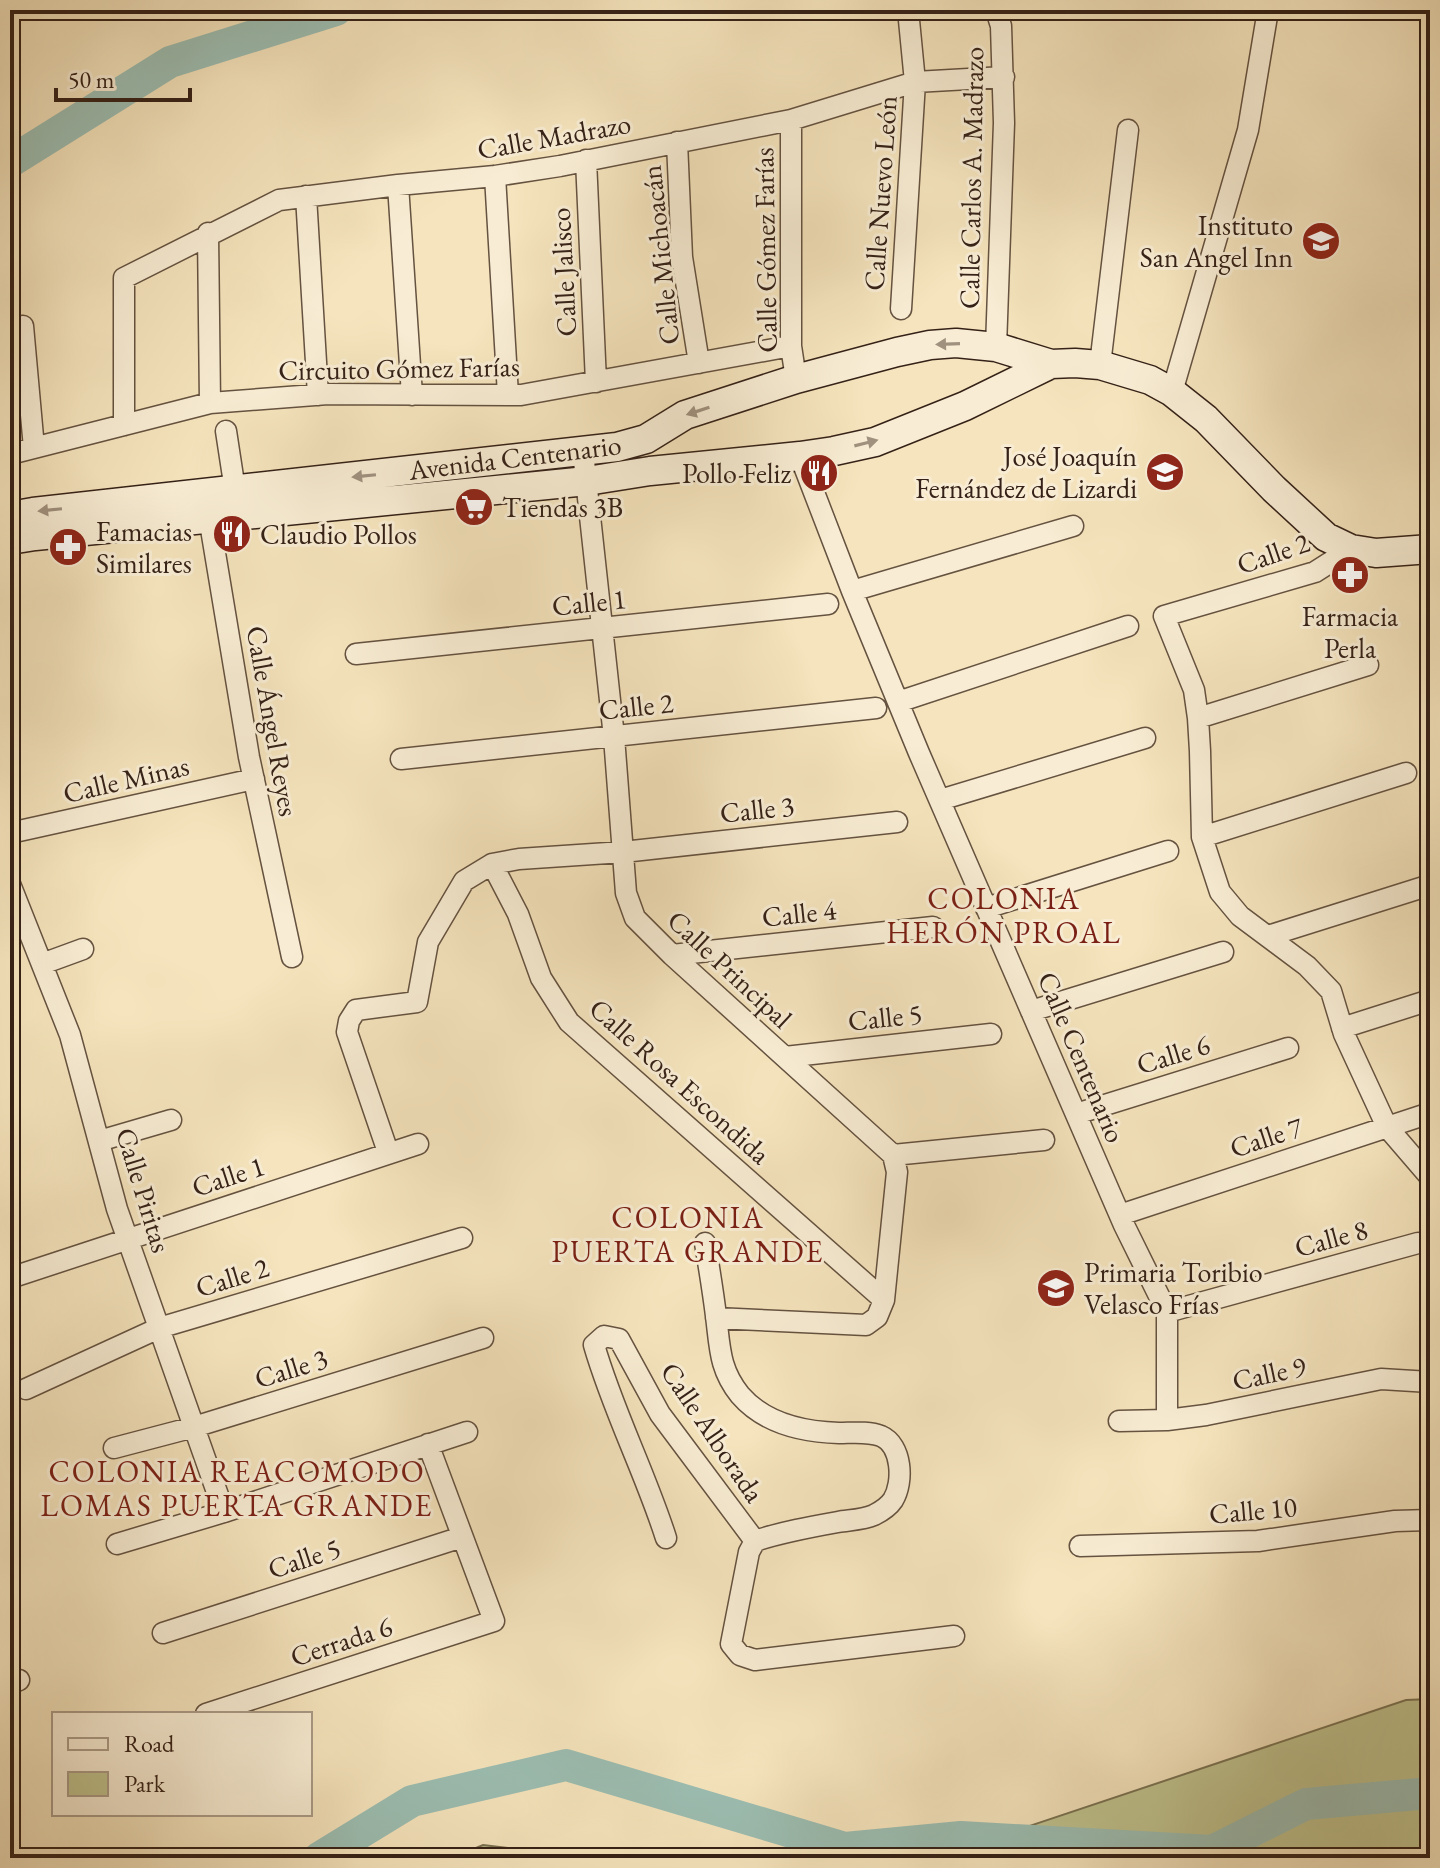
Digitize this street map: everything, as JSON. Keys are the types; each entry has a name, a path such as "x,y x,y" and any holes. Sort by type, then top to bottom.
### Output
{"main road":[{"name":"Avenida Centenario","path":"10,540 208,506 235,490 617,447 646,439 685,415 796,379 930,345 956,343 996,347 1051,364 1100,365 1150,380 1172,392 1206,419 1326,537 1351,549 1376,553 1430,549"},
{"name":"Avenida Centenario","path":"10,516 33,512 208,506 587,481 650,471 800,456 875,442 1004,388 1051,364"},
{"path":"646,439 650,471"}],"street":[{"name":"Calle Nuevo León","path":"901,309 915,82 908,10"},
{"name":"Calle Carlos A. Madrazo","path":"996,10 1001,26 1004,77 996,347"},
{"path":"1172,392 1248,130 1268,10"},
{"name":"Calle Madrazo","path":"124,425 124,278 208,233 279,200 495,176 791,120 915,82 1004,77"},
{"name":"Calle Gómez Farías","path":"791,120 791,346 796,379"},
{"path":"1100,365 1128,130"},
{"name":"Calle Michoacán","path":"677,142 682,257 699,363"},
{"name":"Calle Jalisco","path":"586,160 596,382"},
{"path":"495,176 508,395"},
{"path":"398,185 412,395"},
{"path":"306,196 318,395"},
{"path":"208,233 210,403"},
{"path":"23,326 34,448"},
{"name":"Circuito Gómez Farías","path":"10,454 210,403 318,395 521,395 791,346"},
{"path":"226,431 235,490"},
{"name":"Calle Principal","path":"583,452 614,737 626,893 635,918 893,1155"},
{"name":"Calle Centenario","path":"800,456 852,591 986,908 1120,1215 1167,1312 1167,1420"},
{"name":"Calle Ángel Reyes","path":"208,506 254,779 292,957"},
{"path":"852,591 1073,526"},
{"name":"Calle 2","path":"1198,718 1194,690 1164,616 1315,572 1351,549"},
{"name":"Calle 1","path":"356,654 828,604"},
{"path":"898,702 1128,626"},
{"path":"1368,665 1198,718 1202,837 1220,892 1240,916 1307,966 1331,991 1342,1028 1372,1099 1387,1127 1430,1177"},
{"name":"Calle 2","path":"401,759 876,708"},
{"path":"940,800 1145,738"},
{"path":"1202,837 1406,773"},
{"name":"Calle Minas","path":"10,833 254,779"},
{"name":"Calle 3","path":"623,852 897,822"},
{"path":"986,908 1168,851"},
{"path":"388,1152 347,1032 356,1010 417,1002 428,942 464,881 492,864 519,859 623,852"},
{"name":"Calle Rosa Escondida","path":"492,864 518,914 541,978 569,1022 884,1300"},
{"name":"Calle Piritas","path":"10,884 70,1035 117,1209 224,1512"},
{"path":"1268,936 1430,885"},
{"name":"Calle 4","path":"672,955 933,927"},
{"path":"42,964 83,949"},
{"path":"1031,1011 1223,952"},
{"path":"1342,1028 1430,1000"},
{"name":"Calle 5","path":"785,1057 991,1034"},
{"name":"Calle 6","path":"1076,1114 1288,1048"},
{"name":"Calle 7","path":"1120,1215 1430,1113"},
{"path":"99,1141 171,1120"},
{"path":"716,1318 866,1325 877,1317 884,1300 897,1172 893,1155 1044,1140"},
{"name":"Calle 1","path":"10,1278 418,1144"},
{"name":"Calle 2","path":"26,1389 159,1328 462,1238"},
{"path":"705,1243 719,1355 740,1395 759,1413 787,1426 881,1436 893,1443 899,1460 898,1488 892,1503 872,1516 779,1533 755,1541"},
{"name":"Calle 8","path":"1167,1312 1418,1243"},
{"name":"Calle Alborada","path":"666,1538 652,1495 602,1372 594,1345 604,1336 619,1339 660,1414 755,1541 749,1552 731,1644 740,1655 755,1660 954,1636"},
{"name":"Calle 3","path":"114,1448 194,1427 483,1338"},
{"name":"Calle 9","path":"1119,1421 1206,1415 1381,1379 1430,1382"},
{"path":"117,1544 467,1432"},
{"path":"428,1444 462,1537"},
{"name":"Calle 10","path":"1080,1546 1258,1541 1395,1521 1430,1520"},
{"name":"Calle 5","path":"163,1633 462,1537"},
{"name":"Cerrada 6","path":"212,1712 494,1621 462,1537"}],"green space":[{"path":"1430,1699 1430,1858 934,1858 1406,1700"},
{"path":"483,1845 592,1858 452,1858"}],"waterway":[{"path":"10,162 170,62 336,10"},
{"path":"319,1858 412,1801 566,1765 845,1848 961,1837 1212,1851 1306,1804 1430,1793"}],"place":[{"name":"Instituto San Angel Inn","path":"1321,241"},
{"name":"José Joaquín Fernández de Lizardi","path":"1165,472"},
{"name":"Pollo Feliz","path":"819,473"},
{"name":"Tiendas 3B","path":"474,507"},
{"name":"Claudio Pollos","path":"232,534"},
{"name":"Famacias Similares","path":"68,547"},
{"name":"Farmacia Perla","path":"1350,575"},
{"name":"Primaria Toribio Velasco Frías","path":"1056,1288"}],"district":[{"name":"COLONIA HERÓN PROAL","path":"1004,915"},
{"name":"COLONIA PUERTA GRANDE","path":"688,1234"},
{"name":"COLONIA REACOMODO LOMAS PUERTA GRANDE","path":"237,1488"}]}
